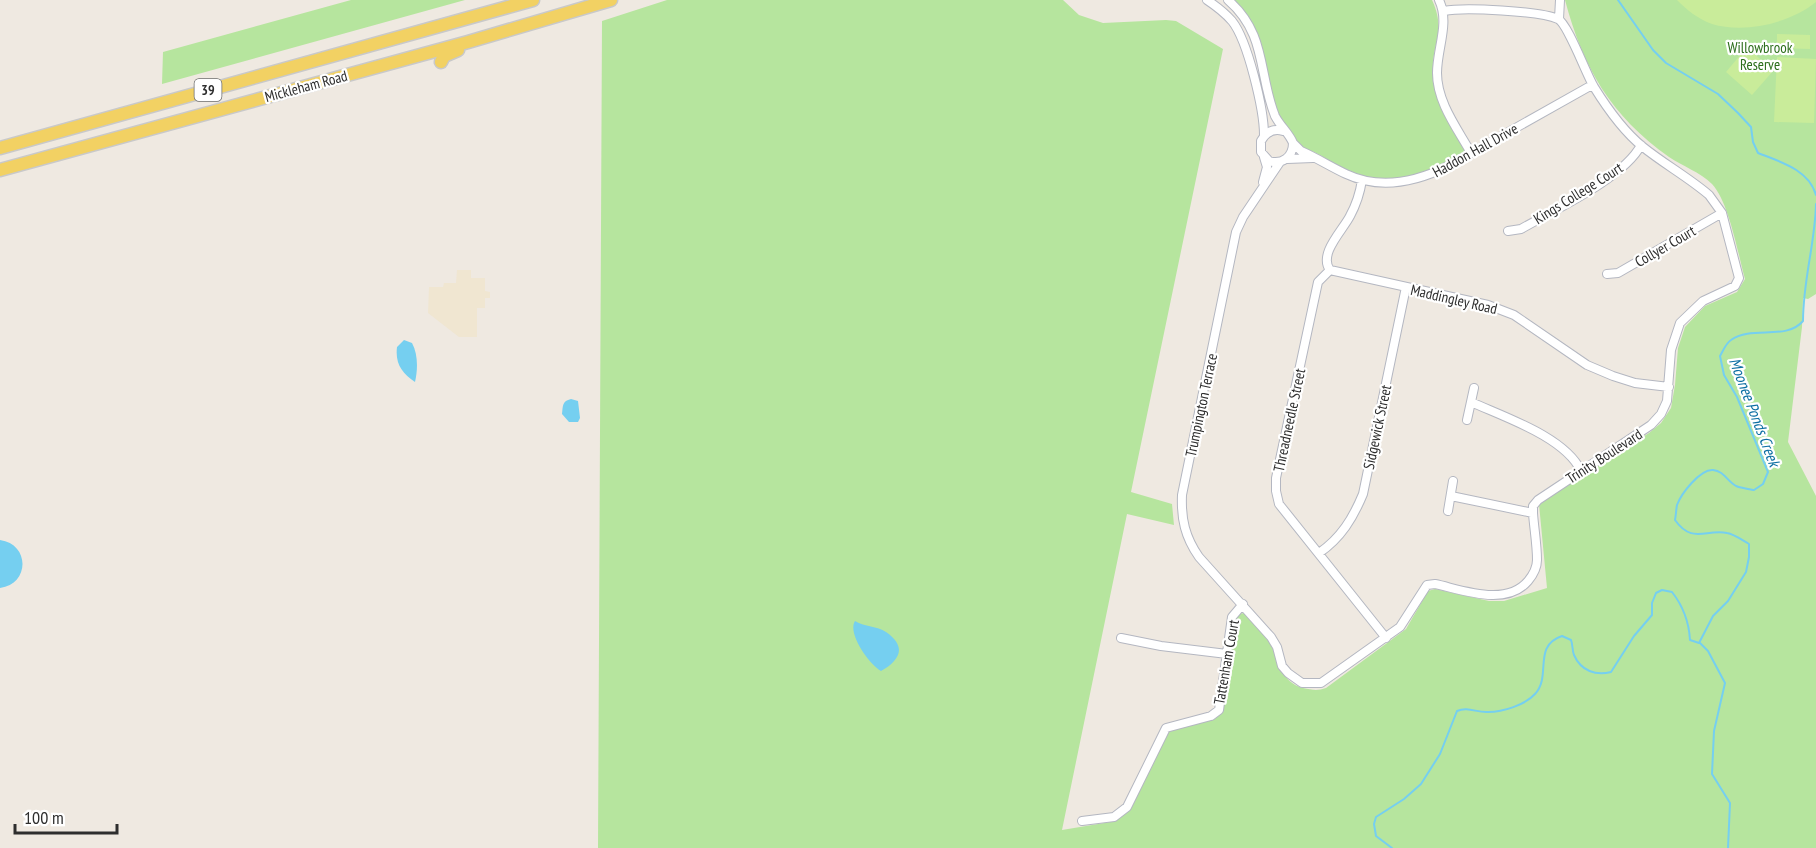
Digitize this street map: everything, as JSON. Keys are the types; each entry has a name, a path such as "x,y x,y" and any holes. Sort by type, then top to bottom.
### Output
{"main road":[{"name":"Mickleham Road","path":"0,148 533,0"},
{"name":"Mickleham Road","path":"0,170 468,42 611,0"},
{"path":"433,28 434,51"},
{"path":"441,62 444,56 461,49 468,42"},
{"path":"211,112 212,93 218,88"}],"street":[{"path":"1207,0 1233,22 1242,41 1264,120 1264,135 1260,147 1264,157 1269,161 1318,158"},
{"path":"1228,0 1253,32 1275,115 1293,143 1293,149 1283,160"},
{"path":"1439,0 1444,11 1437,74 1440,90 1444,107 1471,153"},
{"path":"1444,11 1504,11 1558,19 1560,0"},
{"name":"Trinity Boulevard","path":"1533,513 1533,506 1538,500 1651,425 1664,408 1669,387 1671,350 1680,323 1703,301 1735,286 1739,278 1722,213 1709,195 1641,145 1605,104 1586,74 1565,26 1558,19"},
{"name":"Haddon Hall Drive","path":"1293,143 1301,151 1362,180 1402,183 1419,179 1448,166 1592,85"},
{"path":"1264,135 1274,130 1284,131"},
{"name":"Kings College Court","path":"1508,231 1521,228 1609,178 1631,160 1641,145"},
{"name":"Trumpington Terrace","path":"1259,192 1266,176 1267,167 1264,157"},
{"name":"Trumpington Terrace","path":"1243,604 1191,546 1183,523 1182,495 1234,240 1243,217 1283,160"},
{"name":"Threadneedle Street","path":"1362,180 1351,215 1329,251 1326,260 1330,270 1318,282 1276,478 1276,491 1280,504 1386,638"},
{"name":"Collyer Court","path":"1607,274 1618,273 1722,213"},
{"name":"Maddingley Road","path":"1330,270 1488,305 1514,315 1587,364 1613,376 1635,383 1669,387"},
{"name":"Sidgewick Street","path":"1320,553 1345,529 1363,494 1406,287"},
{"path":"1467,420 1474,388"},
{"path":"1471,402 1555,442 1574,458 1581,471"},
{"path":"1448,511 1453,481"},
{"path":"1243,604 1271,637 1277,647 1282,666 1294,679 1302,683 1321,683 1386,638 1404,622 1427,585 1435,584 1481,594 1511,593 1523,587 1532,576 1537,562 1533,513 1451,496"},
{"name":"Tattenham Court","path":"1082,821 1114,817 1127,807 1166,728 1216,714 1221,706 1232,616 1243,604"},
{"path":"1121,638 1161,646 1227,654"}],"shaded area":[{"path":"457,270 471,270 471,278 485,278 485,291 490,292 490,298 485,298 485,308 477,308 477,337 459,337 428,313 429,287 443,287 444,283 456,283"}],"green space":[{"path":"351,0 465,0 162,84 163,52"},
{"name":"Willowbrook Reserve","path":"667,0 1063,0 1079,15 1103,23 1176,21 1223,49 1131,492 1172,504 1174,525 1127,514 1062,830 1110,822 1120,816 1169,729 1215,719 1222,710 1234,619 1237,614 1245,613 1266,637 1282,671 1290,681 1303,688 1318,690 1326,688 1406,629 1428,591 1435,589 1489,601 1504,601 1547,588 1539,504 1661,423 1671,408 1678,348 1685,327 1705,306 1737,292 1745,279 1728,215 1718,192 1707,180 1669,157 1649,141 1615,107 1591,69 1572,25 1565,0 1816,0 1816,294 1808,299 1803,298 1802,327 1788,442 1816,496 1816,848 598,848 602,21"},
{"path":"1233,0 1432,0 1438,21 1433,64 1434,85 1445,115 1466,152 1422,173 1393,179 1377,179 1345,170 1304,147 1291,136 1279,118 1257,40 1243,12"},
{"path":"1677,0 1816,0 1816,2 1780,21 1739,28 1707,22 1693,14"},
{"path":"1777,34 1810,35 1810,49 1777,48"},
{"path":"1747,47 1773,71 1752,95 1726,72"},
{"path":"1777,57 1816,59 1814,123 1774,122"}],"water":[{"path":"404,340 412,343 415,352 417,367 415,382 406,375 398,363 397,347"},
{"path":"571,399 578,401 580,418 578,422 569,422 562,414 564,403"},
{"path":"0,540 10,543 17,549 22,564 17,579 10,585 0,588"},
{"path":"855,621 886,632 897,643 899,648 896,658 881,671 861,648 854,633"}],"waterway":[{"name":"Moonee Ponds Creek","path":"1618,0 1653,50 1666,63 1718,94 1751,127 1753,142 1758,153 1801,173 1816,195"},
{"name":"Moonee Ponds Creek","path":"1392,848 1376,836 1374,824 1376,817 1404,799 1421,784 1440,754 1457,711 1465,709 1484,712 1500,711 1520,705 1531,698 1540,687 1548,647 1562,636 1571,640 1574,655 1589,671 1611,672 1634,636 1652,615 1652,603 1656,593 1662,590 1672,592 1676,597 1685,614 1690,640 1699,643 1713,616 1728,601 1746,572 1749,544 1727,533 1693,534 1687,532 1675,520 1677,505 1692,483 1702,473 1708,471 1720,472 1733,484 1742,488 1754,490 1763,484 1768,472 1737,397 1724,375 1720,356 1729,341 1739,336 1788,330 1803,321 1816,204"},
{"path":"1700,643 1708,651 1725,683 1714,731 1712,774 1730,803 1728,848"}]}
